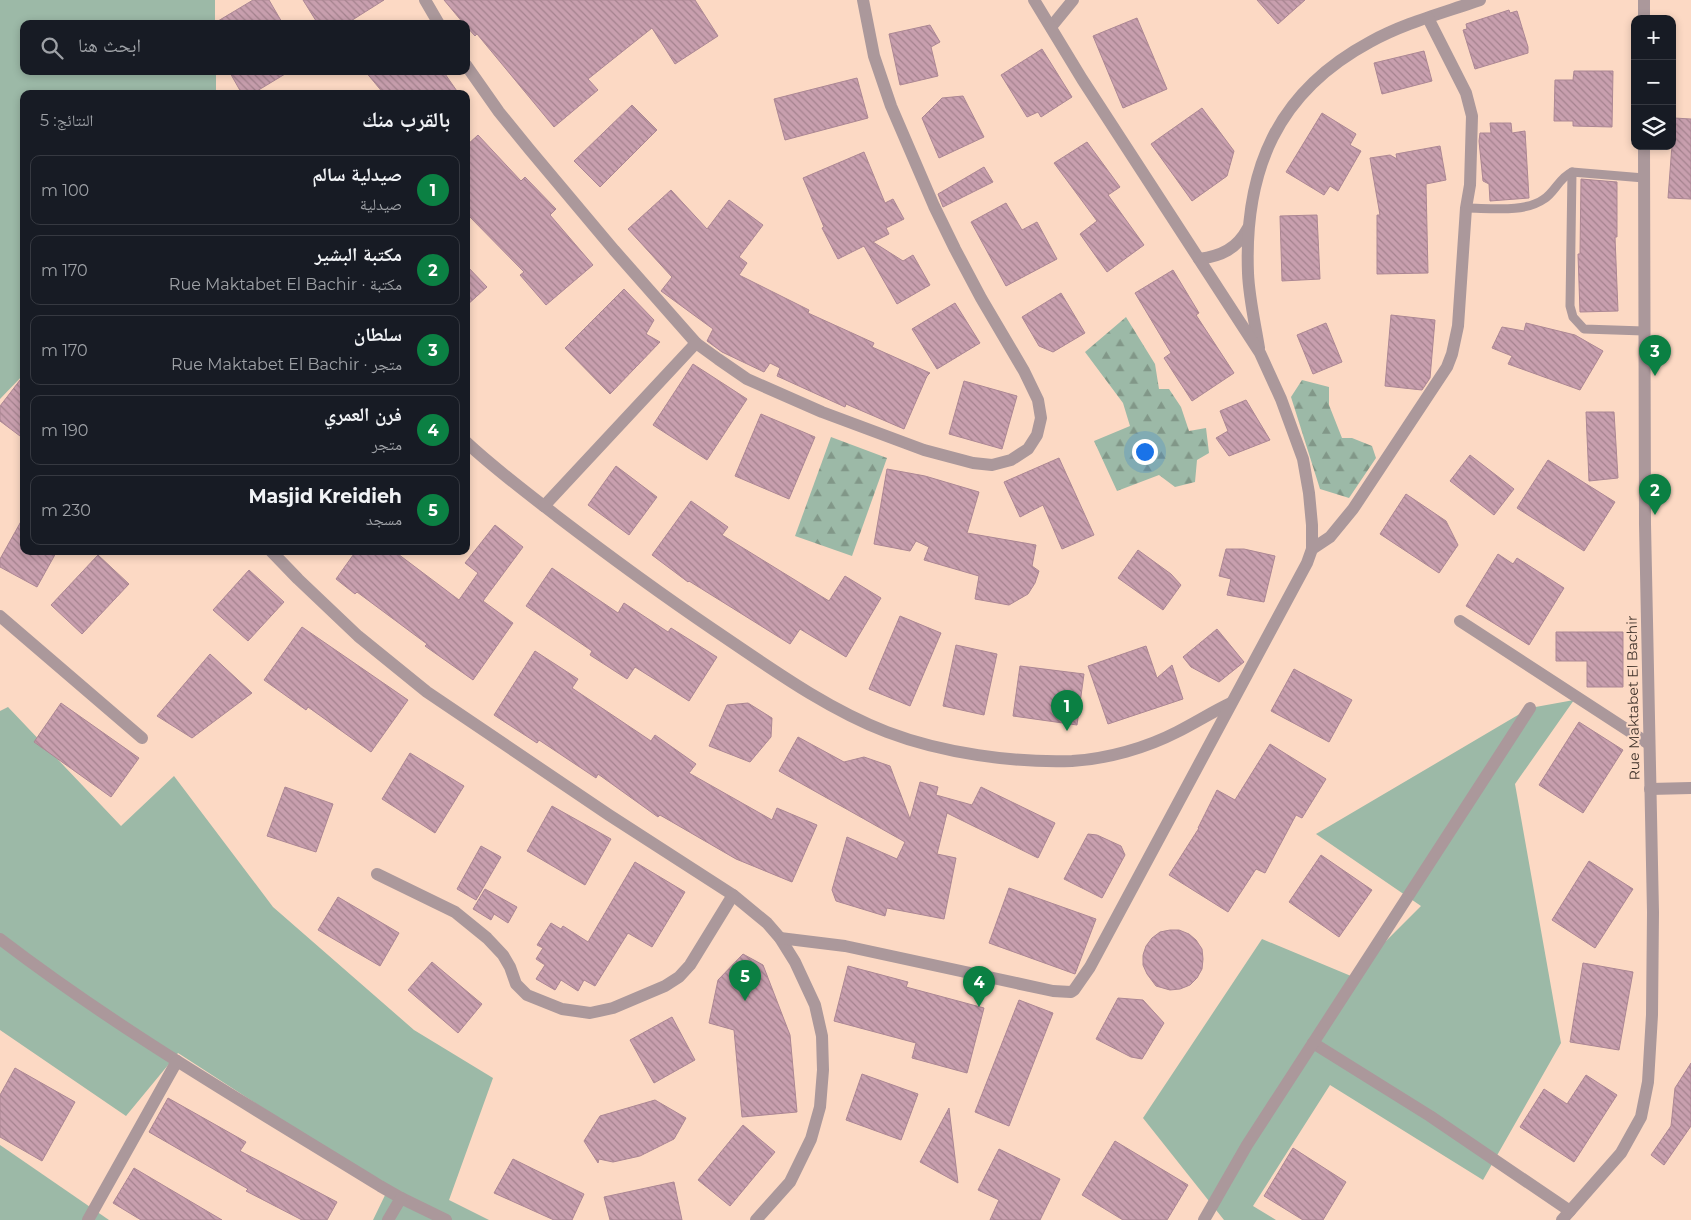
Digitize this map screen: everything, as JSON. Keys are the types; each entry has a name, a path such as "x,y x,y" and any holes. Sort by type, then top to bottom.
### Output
{"street":[{"path":"425,0 437,20"},
{"path":"470,71 499,112 530,150 620,257 696,343 747,379 822,412 924,450 992,466 1011,460 1028,449 1037,435 1041,418 1038,400 1024,371 977,290 934,206 890,106 874,56 862,0"},
{"path":"780,938 846,946 1054,991 1071,992 1074,990 1090,967 1231,703 1259,655 1307,563 1312,549 1309,493 1303,458 1260,353 1082,79 1034,0"},
{"path":"1051,26 1073,0"},
{"path":"1260,353 1248,274 1249,226 1262,161 1276,128 1300,97 1328,70 1354,51 1388,33 1480,0"},
{"path":"1644,0 1644,15"},
{"path":"1312,549 1330,537 1353,510 1447,367 1452,354 1458,326 1466,208 1470,185 1472,116 1466,93 1428,18"},
{"name":"Rue Maktabet El Bachir","path":"1566,1215 1593,1187 1625,1146 1641,1117 1648,1082 1652,1015 1653,912 1644,331 1644,150"},
{"path":"1199,259 1216,256 1230,250 1244,236 1249,226"},
{"path":"544,506 696,343"},
{"path":"470,445 544,506 644,581 734,643 810,693 848,714 888,732 927,744 981,756 1073,761 1142,747 1176,733 1231,703"},
{"path":"275,555 358,636 428,692 609,815 734,894 767,922 780,938 795,962 816,1005 822,1036 823,1070 821,1098 811,1139 790,1182 756,1220"},
{"path":"0,616 142,738"},
{"path":"1460,621 1649,744"},
{"path":"1204,1220 1247,1145 1530,708"},
{"path":"1650,789 1691,788"},
{"path":"377,874 455,912 487,938 503,955 516,984 527,996 562,1009 590,1013 613,1008 666,986 679,978 690,966 734,894"},
{"path":"0,939 104,1015 401,1198 446,1220"},
{"path":"1313,1043 1430,1116 1566,1215"},
{"path":"88,1220 176,1060"},
{"path":"388,1220 401,1198"}],"lane":[{"path":"1466,208 1533,206 1545,199 1562,179 1572,172 1582,171 1644,178"},
{"path":"1572,172 1570,306 1573,317 1584,329 1644,331"}],"green space":[{"path":"0,0 215,0 215,20 20,20 20,75 216,75 216,90 20,90 20,378 0,399"},
{"path":"1126,317 1155,364 1159,389 1169,389 1181,407 1189,431 1206,428 1209,453 1197,460 1195,482 1175,487 1159,475 1117,491 1094,441 1130,426 1123,403 1085,352"},
{"path":"1302,380 1329,387 1329,405 1342,438 1352,438 1372,446 1376,458 1349,498 1320,489 1291,397"},
{"path":"831,437 887,458 852,556 795,536"},
{"path":"1574,700 1515,784 1561,1043 1483,1180 1330,1085 1253,1206 1276,1220 1224,1220 1143,1118 1262,939 1351,976 1421,906 1316,834 1530,708"},
{"path":"8,707 121,826 174,776 273,907 414,1030 493,1078 449,1200 489,1220 373,1220 388,1189 178,1053 126,1116 0,1030 0,711"},
{"path":"0,1145 109,1220 0,1220"}],"building":[{"path":"253,0 269,0 281,20 220,20"},
{"path":"303,0 384,0 352,20 316,20"},
{"path":"444,0 695,0 718,36 675,64 652,28 588,79 598,90 554,127 477,34 475,36 470,30 470,20 461,20"},
{"path":"1257,0 1305,0 1278,24"},
{"path":"1509,10 1510,13 1517,11 1528,47 1528,53 1475,69 1463,30 1467,29 1466,24"},
{"path":"1137,18 1167,89 1123,108 1093,36"},
{"path":"930,25 940,42 931,47 938,76 900,85 889,34"},
{"path":"1042,49 1072,97 1041,117 1038,112 1027,117 1001,75"},
{"path":"1424,51 1432,81 1382,94 1374,63"},
{"path":"1574,71 1613,71 1612,127 1573,126 1573,121 1554,121 1555,80 1573,80"},
{"path":"231,75 283,75 259,90 240,90"},
{"path":"368,75 446,75 456,90 381,90"},
{"path":"857,78 868,118 785,140 774,99"},
{"path":"963,96 984,137 939,158 922,118 942,98"},
{"path":"632,105 657,130 600,187 574,161"},
{"path":"1202,108 1234,151 1227,176 1192,201 1151,144"},
{"path":"1322,113 1356,134 1350,145 1361,151 1338,191 1330,186 1324,195 1286,172"},
{"path":"1676,118 1691,119 1691,199 1668,198 1672,150 1676,150"},
{"path":"1490,123 1511,123 1512,133 1525,131 1529,198 1490,201 1489,184 1483,181 1479,141 1480,133 1491,133"},
{"path":"478,135 521,181 525,177 556,209 550,215 593,265 546,305 520,275 524,272 470,217 470,142"},
{"path":"1087,142 1120,187 1108,195 1144,245 1107,272 1080,234 1097,221 1054,163"},
{"path":"1440,146 1446,180 1426,184 1428,273 1377,274 1377,215 1380,215 1370,158 1390,155 1397,159 1396,154"},
{"path":"864,152 885,203 893,199 904,219 886,228 889,234 873,242 903,261 913,255 930,285 897,304 864,246 838,259 822,228 824,227 803,178"},
{"path":"984,167 993,182 943,207 938,194"},
{"path":"1581,179 1617,182 1617,237 1615,237 1618,311 1580,312 1578,254 1580,254"},
{"path":"671,190 707,229 729,200 763,225 739,257 747,263 739,275 809,310 808,313 874,343 872,347 930,373 904,429 846,404 845,407 777,376 780,368 770,363 764,372 722,352 707,341 713,329 661,291 672,277 628,229"},
{"path":"1006,203 1022,230 1037,222 1057,259 1006,286 971,222"},
{"path":"1317,215 1320,279 1282,281 1280,216"},
{"path":"470,269 487,287 470,302"},
{"path":"1173,270 1199,313 1196,315 1234,373 1192,401 1164,358 1171,353 1135,293"},
{"path":"624,289 654,320 646,334 660,342 610,394 565,348"},
{"path":"1061,293 1085,333 1053,352 1039,346 1022,317"},
{"path":"955,303 980,343 937,369 912,329"},
{"path":"1391,315 1435,320 1430,378 1422,390 1385,386"},
{"path":"1326,323 1342,362 1313,374 1297,335"},
{"path":"1526,323 1575,335 1603,351 1580,390 1508,364 1512,356 1492,348 1502,327 1524,331"},
{"path":"693,364 747,399 707,460 653,425"},
{"path":"20,380 20,436 0,421 0,406"},
{"path":"964,381 1017,396 1002,449 949,434"},
{"path":"1246,400 1270,440 1229,456 1216,438 1228,431 1220,411"},
{"path":"1586,412 1614,412 1618,478 1589,481"},
{"path":"761,414 815,437 789,499 735,476"},
{"path":"1470,455 1514,489 1494,515 1450,481"},
{"path":"1059,458 1094,535 1062,549 1043,505 1020,517 1004,482"},
{"path":"1548,460 1615,502 1584,551 1517,508"},
{"path":"616,466 657,497 629,535 588,505"},
{"path":"887,469 925,476 979,492 967,533 1036,545 1032,566 1039,571 1035,583 1028,594 1009,605 975,599 979,576 924,560 929,547 916,541 910,551 874,544"},
{"path":"1406,494 1446,521 1458,545 1439,573 1380,534"},
{"path":"691,501 728,527 722,535 829,601 845,576 881,598 846,657 800,629 790,644 688,582 652,555"},
{"path":"20,523 20,555 55,555 37,587 0,567 0,559"},
{"path":"495,525 523,547 483,601 513,623 473,680 425,646 427,644 357,592 355,594 336,579 353,555 399,555 459,600 478,573 465,563"},
{"path":"1226,549 1244,549 1275,556 1264,602 1227,595 1231,579 1219,576"},
{"path":"1138,550 1171,574 1181,585 1163,610 1118,578"},
{"path":"1498,554 1513,564 1517,558 1564,588 1529,645 1466,606"},
{"path":"98,555 129,584 82,634 51,605"},
{"path":"552,568 618,613 624,603 668,632 671,628 717,657 689,701 635,667 627,679 590,655 592,651 526,606"},
{"path":"249,570 284,602 248,641 213,610"},
{"path":"900,616 941,633 910,706 869,689"},
{"path":"302,627 408,700 371,752 308,707 306,710 264,680"},
{"path":"1217,629 1244,662 1219,682 1191,667 1183,657"},
{"path":"1556,632 1623,632 1623,687 1587,687 1587,661 1556,661"},
{"path":"956,645 997,654 984,715 943,706"},
{"path":"1146,646 1157,678 1172,665 1183,699 1108,724 1088,666"},
{"path":"535,651 578,679 572,688 651,741 655,735 696,764 689,773 772,820 777,808 817,825 792,882 736,859 660,815 658,817 598,774 596,778 539,740 537,743 494,715"},
{"path":"210,654 252,693 192,738 157,716"},
{"path":"1020,666 1084,674 1077,725 1013,716"},
{"path":"1294,669 1352,700 1329,742 1271,711"},
{"path":"61,703 139,758 111,797 34,742"},
{"path":"748,703 772,718 771,737 750,762 709,746 727,705"},
{"path":"1579,722 1623,750 1583,813 1539,785"},
{"path":"798,737 844,762 864,757 890,766 910,819 920,782 938,787 936,795 972,805 981,787 1055,823 1038,858 947,813 937,854 956,858 944,919 887,908 885,916 836,901 832,890 847,837 897,859 905,842 779,771"},
{"path":"1270,744 1326,779 1302,818 1296,815 1265,873 1256,869 1228,912 1169,875 1199,828 1217,790 1235,800"},
{"path":"410,753 464,786 435,833 382,799"},
{"path":"285,787 333,804 316,852 267,836"},
{"path":"552,806 611,839 585,885 527,851"},
{"path":"1088,834 1097,835 1121,846 1125,855 1102,898 1064,879"},
{"path":"481,846 501,857 476,900 457,889"},
{"path":"1321,855 1372,890 1339,937 1289,902"},
{"path":"1589,861 1633,889 1595,948 1552,920"},
{"path":"635,862 685,892 652,947 628,933 595,986 584,980 578,991 561,980 555,990 536,979 545,965 536,959 543,948 537,945 551,923 561,929 563,926 588,942"},
{"path":"1009,888 1096,919 1075,974 989,943"},
{"path":"485,889 517,907 508,923 494,914 491,920 473,909"},
{"path":"338,897 399,933 380,966 318,930"},
{"path":"1179,930 1189,934 1196,940 1202,949 1203,959 1202,969 1190,985 1170,990 1156,986 1143,965 1143,955 1146,946 1152,938 1160,932"},
{"path":"743,954 763,965 790,1035 797,1112 742,1117 734,1030 709,1023 718,980"},
{"path":"432,962 482,1004 458,1033 408,990"},
{"path":"1583,963 1633,972 1619,1050 1570,1042"},
{"path":"848,966 908,982 906,987 984,1008 967,1073 912,1058 916,1043 834,1021"},
{"path":"1118,998 1143,1000 1164,1023 1142,1059 1131,1057 1096,1039"},
{"path":"1019,1000 1053,1013 1009,1126 975,1112"},
{"path":"672,1017 695,1060 654,1083 630,1040"},
{"path":"1691,1063 1691,1126 1664,1165 1651,1155 1671,1126 1675,1088"},
{"path":"15,1068 75,1102 42,1161 0,1137 0,1095"},
{"path":"862,1074 918,1094 901,1140 846,1120"},
{"path":"1586,1075 1617,1095 1574,1162 1520,1127 1544,1089 1567,1104"},
{"path":"168,1098 246,1142 240,1151 337,1202 327,1220 302,1220 246,1191 248,1189 149,1132"},
{"path":"655,1100 686,1118 674,1139 640,1156 613,1162 599,1159 598,1163 584,1141 600,1116"},
{"path":"949,1108 953,1141 958,1183 920,1162"},
{"path":"743,1125 775,1152 730,1206 698,1180"},
{"path":"1115,1141 1188,1185 1167,1220 1123,1220 1082,1195"},
{"path":"1293,1148 1346,1182 1323,1220 1303,1220 1264,1196"},
{"path":"999,1149 1060,1179 1040,1220 990,1220 999,1200 978,1190"},
{"path":"513,1159 584,1194 572,1220 554,1220 494,1193"},
{"path":"134,1168 222,1220 141,1220 113,1203"},
{"path":"674,1182 682,1220 610,1220 604,1197"}],"place":[{"name":"سلطان","path":"1655,376"},
{"name":"مكتبة البشير","path":"1655,515"},
{"name":"صيدلية سالم","path":"1067,731"},
{"name":"Masjid Kreidieh","path":"745,1001"},
{"name":"فرن العمري","path":"979,1007"}]}
